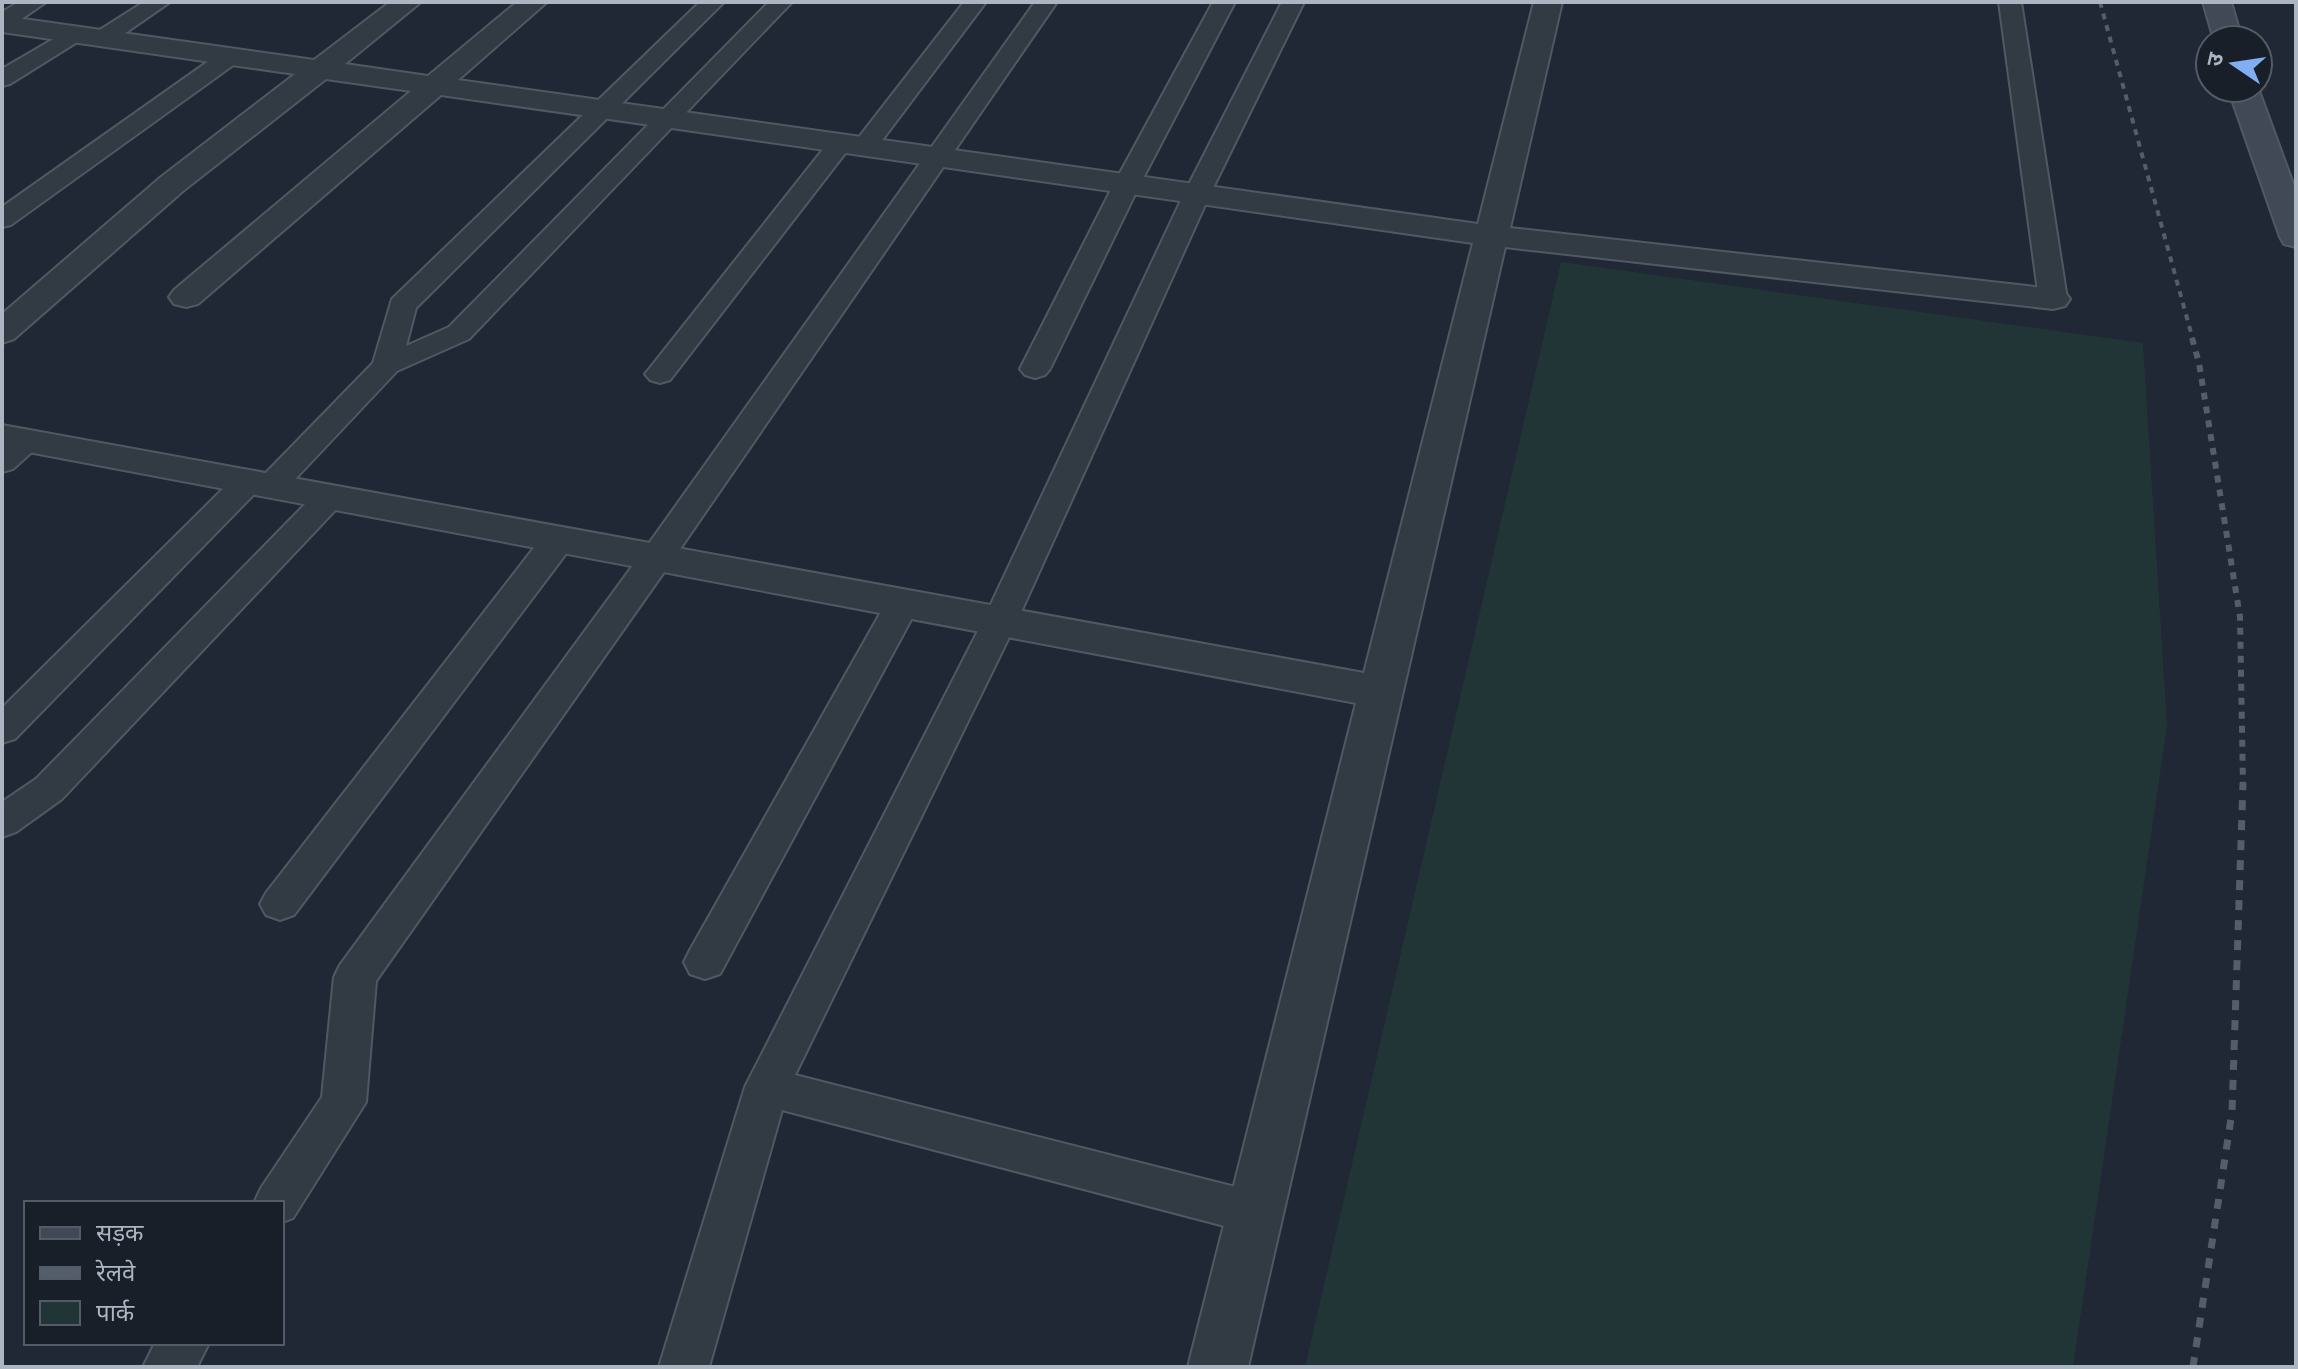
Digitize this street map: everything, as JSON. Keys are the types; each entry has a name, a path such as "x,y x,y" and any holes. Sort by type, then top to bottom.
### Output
{"main road":[{"path":"2217,2 2223,24"},
{"path":"2249,104 2296,237"}],"street":[{"path":"2,332 172,184 407,2"},
{"path":"186,297 533,2"},
{"path":"1218,1367 1548,2"},
{"path":"12,22 88,36 1491,236 2053,299"},
{"path":"11,446 260,484 1382,692"}],"lane":[{"path":"2,79 159,2"},
{"path":"387,365 402,305 713,2"},
{"path":"2,730 387,365 459,333 781,2"},
{"path":"660,374 975,2"},
{"path":"278,1201 344,1102 355,977 657,557 1046,2"},
{"path":"1035,369 1127,184 1224,2"},
{"path":"684,1367 767,1087 1000,621 1197,194 1293,2"},
{"path":"2010,2 2053,299"},
{"path":"2,219 231,56"},
{"path":"2,822 49,789 330,497"},
{"path":"280,904 559,539"},
{"path":"705,962 903,603"},
{"path":"767,1087 1255,1213"},
{"path":"168,1367 183,1345"}],"green space":[{"path":"1561,262 2143,343 2167,726 2073,1367 1305,1367"}],"railway":[{"path":"2100,2 2193,340"},
{"path":"2192,338 2199,363 2240,617 2243,784"},
{"path":"2193,1367 2232,1112 2243,784"}]}
